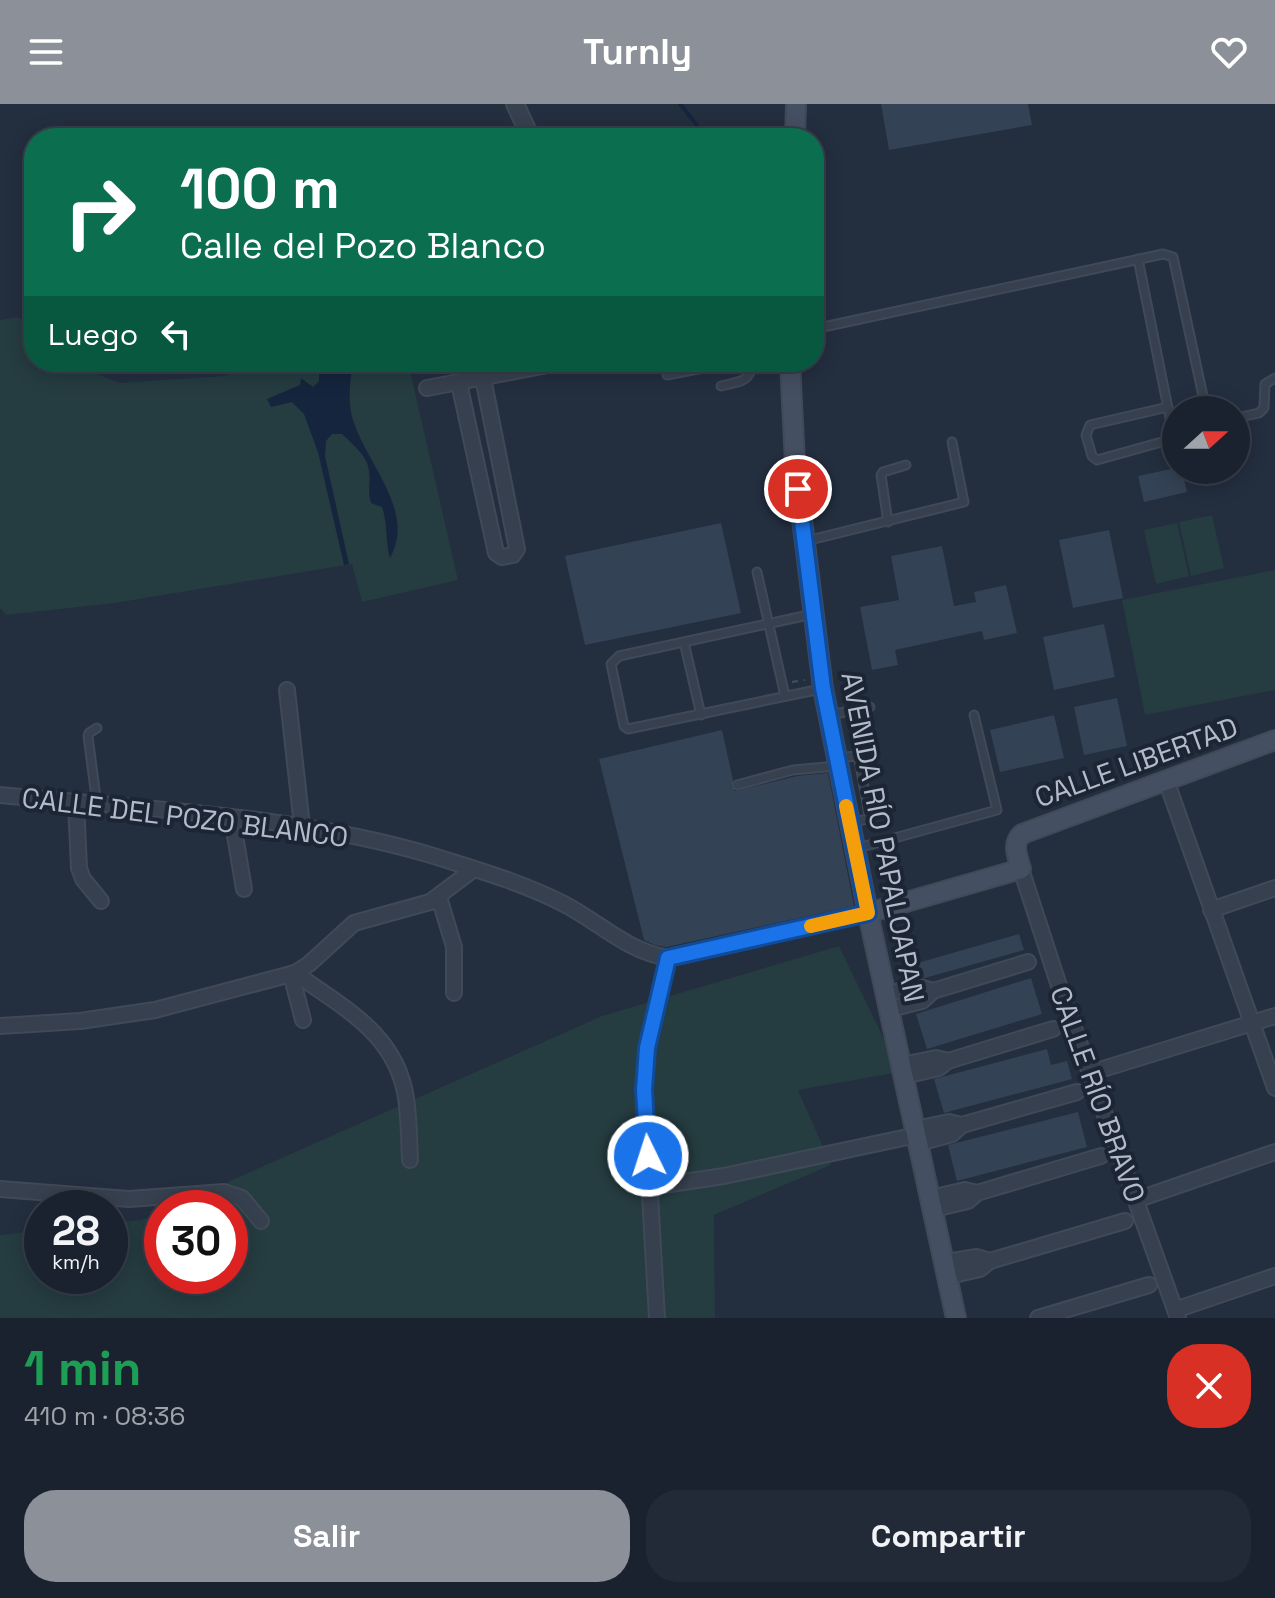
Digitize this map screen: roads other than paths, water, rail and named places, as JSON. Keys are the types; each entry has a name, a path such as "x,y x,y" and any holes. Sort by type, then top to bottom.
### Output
{"main road":[{"path":"795,128 796,104"},
{"name":"AVENIDA RÍO PAPALOAPAN","path":"790,372 794,448 823,688 868,913 956,1318"},
{"name":"CALLE LIBERTAD","path":"1021,869 1015,848 1022,834 1275,740"},
{"path":"868,913 1021,869"}],"street":[{"path":"515,104 526,128"},
{"path":"427,388 513,372"},
{"path":"459,383 496,553 502,557 513,555 517,549 483,378"},
{"path":"287,690 302,826"},
{"path":"1166,780 1275,1088"},
{"name":"CALLE DEL POZO BLANCO","path":"0,795 302,826 373,840 474,869 549,897 630,947 668,958 868,913"},
{"path":"76,803 79,868 83,879 101,901"},
{"path":"232,818 244,889"},
{"path":"0,1026 80,1021 155,1010 293,973 309,964 354,923 439,897 474,869"},
{"name":"CALLE RÍO BRAVO","path":"1021,869 1177,1314"},
{"path":"1211,910 1275,888"},
{"path":"439,897 454,947 454,993"},
{"path":"657,1318 644,1090 647,1048 668,958"},
{"path":"888,1002 919,987 933,991 1028,962"},
{"path":"293,973 303,1020"},
{"path":"293,973 372,1029 389,1050 406,1098 410,1160"},
{"path":"1090,1073 1275,1016"},
{"path":"903,1071 936,1058 948,1061 1053,1029"},
{"path":"650,1187 724,1176 917,1136 949,1122 962,1125 1077,1092"},
{"path":"1136,1200 1275,1152"},
{"path":"932,1204 965,1190 977,1193 1101,1156"},
{"path":"0,1189 129,1199 224,1192 242,1198 261,1221"},
{"path":"947,1269 977,1257 990,1261 1125,1221"},
{"path":"1177,1314 1262,1278 1275,1276"},
{"path":"1038,1318 1149,1285"}],"lane":[{"path":"824,327 1163,254 1173,257 1203,396"},
{"path":"1138,259 1166,396"},
{"path":"667,375 682,372"},
{"path":"721,386 746,379 749,372"},
{"path":"1250,415 1264,408 1266,381 1275,378"},
{"path":"1162,408 1090,425 1086,435 1092,456 1097,460 1162,442"},
{"path":"804,542 964,502 952,442"},
{"path":"888,522 881,475 906,465"},
{"path":"757,572 785,696"},
{"path":"813,614 615,658 611,664 624,726 628,729 823,688"},
{"path":"684,642 701,715"},
{"path":"828,716 870,707"},
{"path":"855,848 997,810 974,715"},
{"path":"97,728 88,736 97,805"},
{"path":"737,785 837,762"}],"water":[{"path":"319,372 352,372 350,399 356,429 384,484 397,521 397,539 390,558 384,513 382,507 371,503 369,471 363,455 342,434 332,434 326,441 325,456 349,564 344,565 318,452 304,414 292,402 271,407 267,399 300,385 301,378 313,387 319,381"}],"waterway":[{"path":"680,104 698,128"}]}
